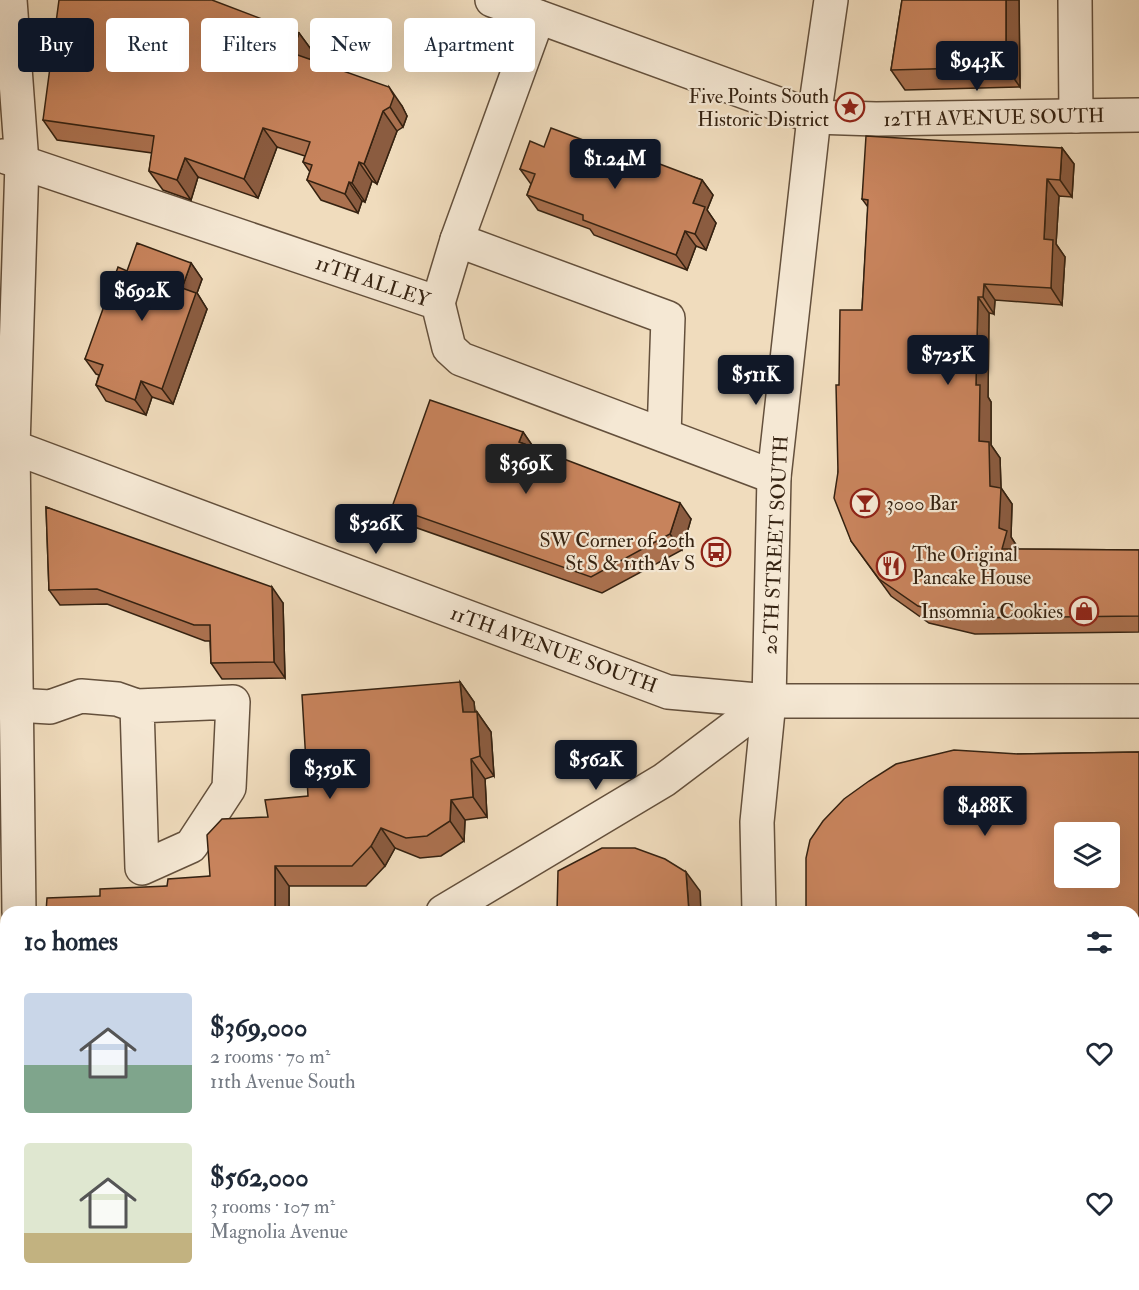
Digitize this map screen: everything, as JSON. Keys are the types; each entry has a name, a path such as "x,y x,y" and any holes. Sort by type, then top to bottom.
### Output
{"street":[{"path":"10,0 11,159 4,446 16,705 9,829 18,906"},
{"name":"12TH AVENUE SOUTH","path":"492,0 814,117 882,119 1139,115"},
{"name":"20TH STREET SOUTH","path":"759,906 757,822 768,700 774,477 814,117 831,0"},
{"path":"1075,0 1076,116"},
{"path":"438,303 457,240 538,17"},
{"name":"11TH ALLEY","path":"11,159 438,303 449,348 461,359 774,477"},
{"path":"457,240 668,318 664,435"},
{"name":"11TH AVENUE SOUTH","path":"4,446 668,692 768,700 1139,701"},
{"path":"16,705 50,707 81,696 117,699 137,706 233,702 229,788 191,846 142,868 137,706"},
{"path":"453,906 664,780 768,700"}],"building":[{"path":"59,0 212,0 259,18 201,18 201,72 298,72 298,55 310,59 310,72 346,72 389,87 394,96 390,107 383,111 364,164 359,162 352,183 349,182 345,194 307,180 312,165 303,162 310,142 263,128 244,179 185,158 177,180 149,171 154,136 43,120 49,72 94,72 94,18 57,18"},
{"path":"902,0 1006,0 1006,67 891,70"},
{"path":"551,128 610,150 612,146 702,180 693,203 705,207 695,234 685,231 676,255 583,220 583,215 527,195 535,174 520,169 530,141 544,147"},
{"path":"866,136 1062,148 1060,180 1047,179 1044,239 1053,240 1051,288 984,284 983,297 978,297 976,385 980,385 979,441 989,442 990,486 1001,488 999,528 1007,531 1002,549 1139,550 1139,616 963,618 918,606 879,579 851,541 834,498 838,472 836,385 839,385 840,310 862,310 868,200 862,199"},
{"path":"137,243 191,263 182,288 196,293 162,389 141,381 135,400 96,385 103,365 85,359 118,267 127,271"},
{"path":"430,400 523,432 519,442 680,503 670,534 591,577 392,507"},
{"path":"46,507 272,587 274,662 211,663 210,625 194,625 97,589 49,590"},
{"path":"460,682 463,712 477,712 480,756 471,759 473,797 451,800 450,821 427,836 406,838 381,828 371,846 352,866 275,866 275,906 46,906 47,898 100,896 100,889 167,886 168,879 210,876 207,835 222,819 268,817 265,800 308,796 302,695"},
{"path":"954,750 1018,754 1139,752 1139,906 806,906 806,858 810,840 823,821 844,799 896,764"},
{"path":"602,848 635,848 665,859 686,872 689,906 557,906 558,871"}],"place":[{"name":"Five Points South Historic District","path":"850,107"},
{"name":"3000 Bar","path":"865,503"},
{"name":"SW Corner of 20th St S & 11th Av S","path":"716,552"},
{"name":"The Original Pancake House","path":"891,566"},
{"name":"Insomnia Cookies","path":"1084,611"}]}
